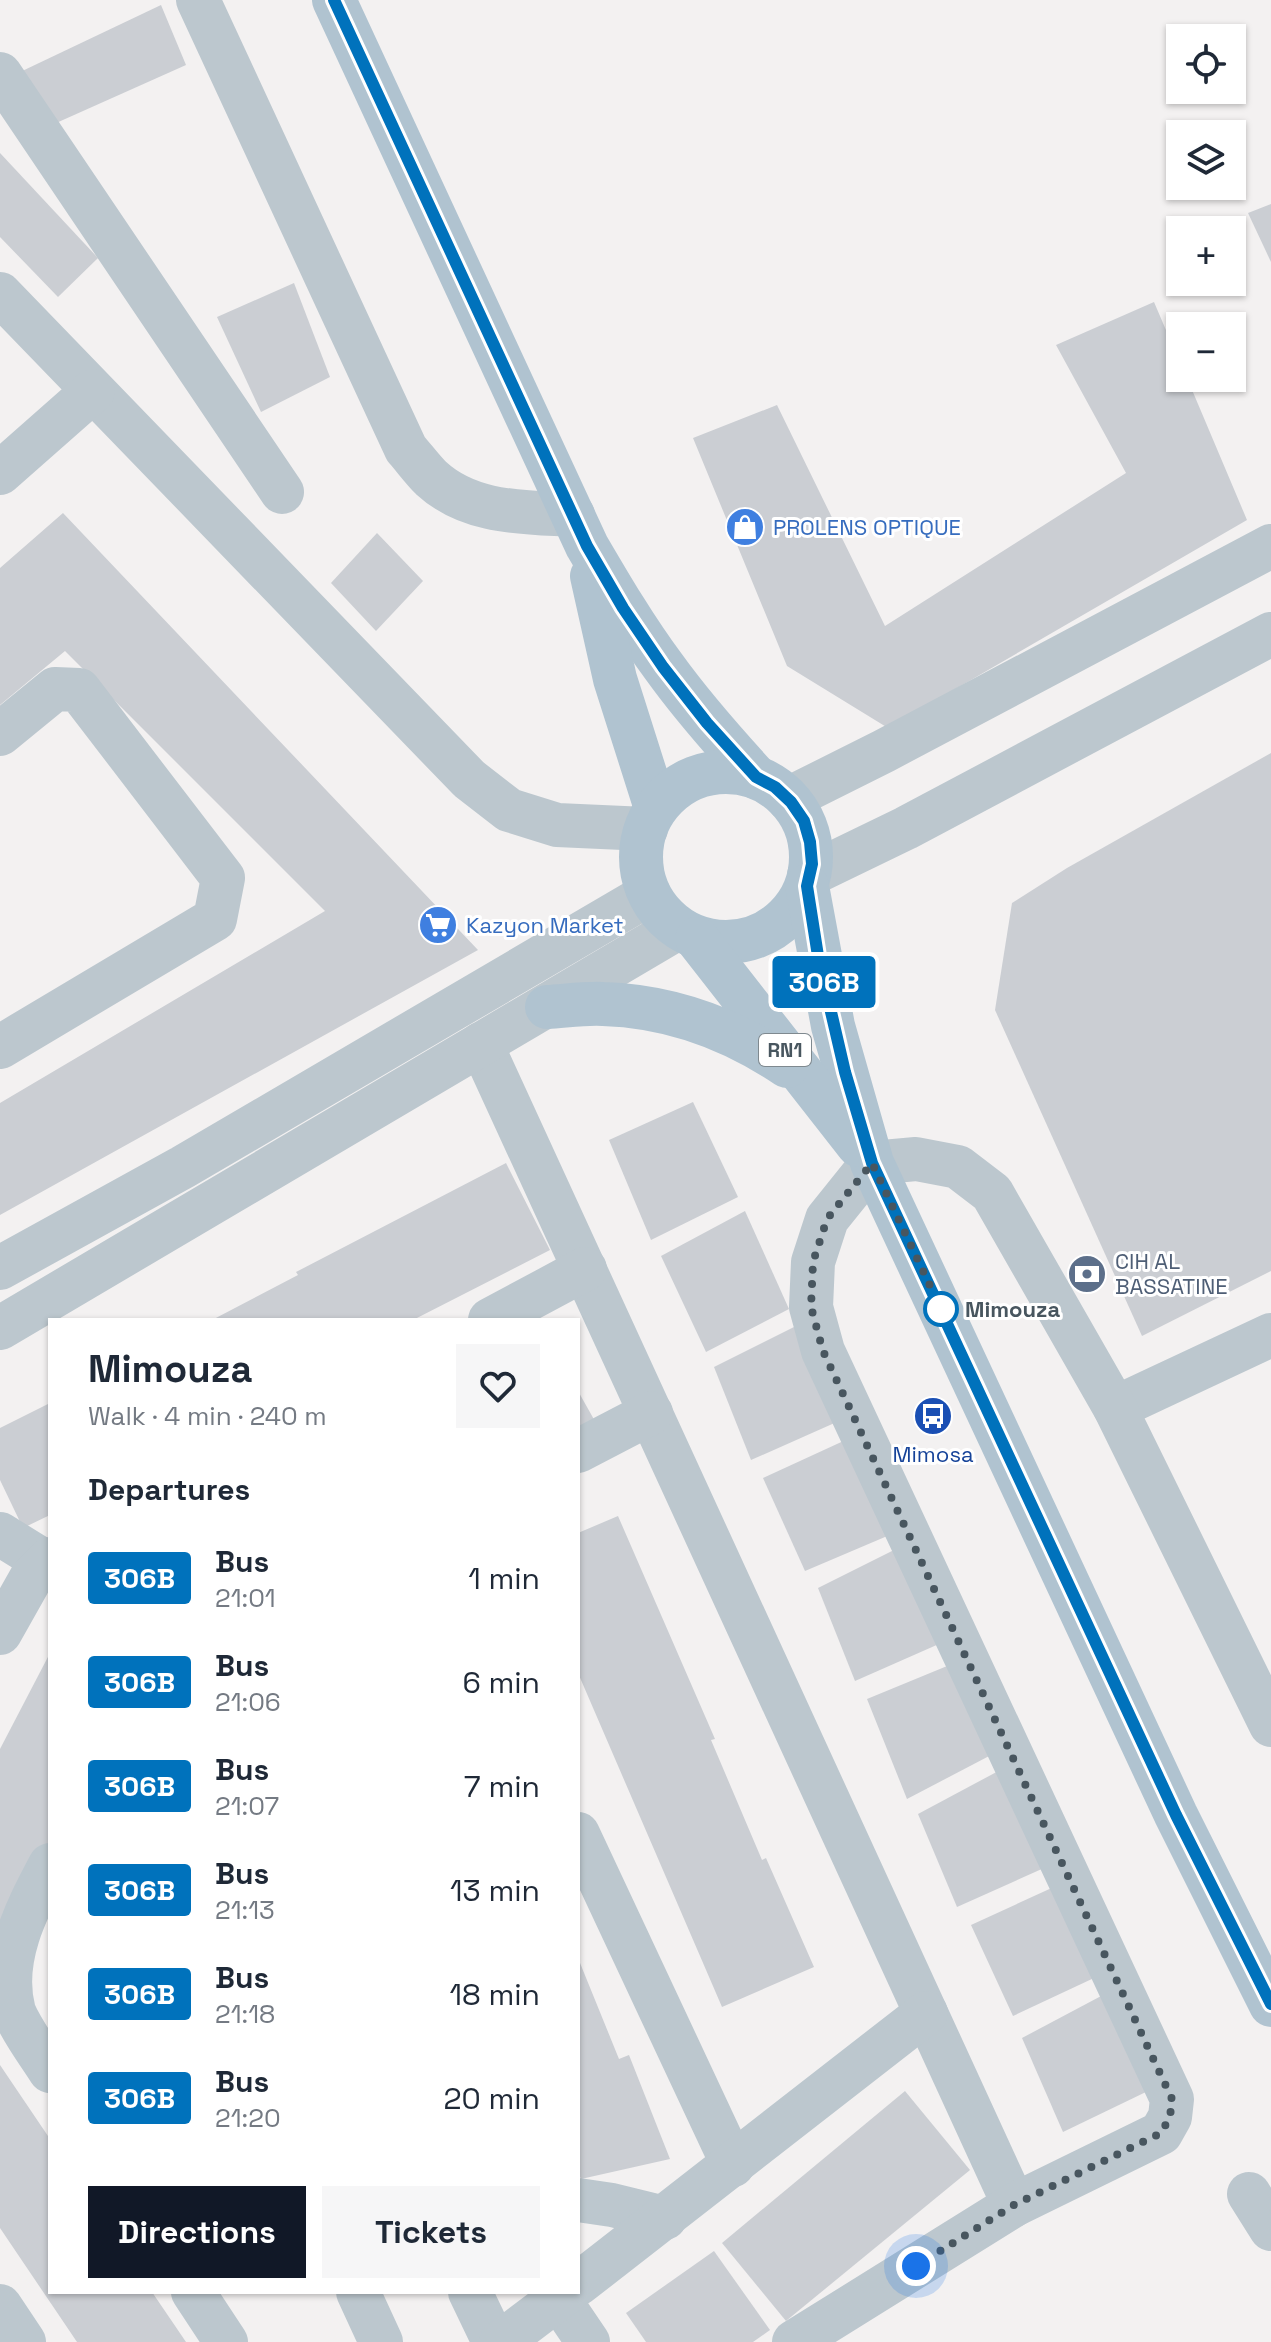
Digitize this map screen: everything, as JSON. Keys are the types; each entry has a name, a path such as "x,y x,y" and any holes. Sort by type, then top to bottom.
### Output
{"main road":[{"name":"RN1","path":"334,0 580,531 623,608 663,667 707,723 804,821 810,842 808,881 833,1026 872,1163 1176,1815 1271,2005"},
{"name":"RN1","path":"580,531 651,818 641,850 642,873 649,894 661,913 688,934 782,1045 802,1076 872,1163"},
{"path":"651,818 680,786 711,773 734,772 772,788"},
{"path":"688,934 720,943 742,942 763,935 782,922 797,906 808,881"},
{"path":"547,1007 601,1003 655,1009 695,1020 757,1046 802,1076"}],"street":[{"path":"198,0 406,449 431,479 464,499 580,531"},
{"path":"0,74 282,492"},
{"path":"0,294 469,779 509,810 557,825 651,818"},
{"path":"0,473 93,391"},
{"path":"772,788 884,751 1271,546"},
{"path":"808,881 1271,634"},
{"path":"0,734 55,689 79,690 223,878 215,919 0,1047"},
{"path":"0,1268 196,1159 649,894"},
{"path":"0,1328 481,1044 688,934"},
{"path":"481,1044 1014,2205"},
{"path":"794,2342 1014,2205 1161,2133 1170,2117 1172,2099 823,1351 811,1307 813,1262 827,1219 872,1163 916,1159 958,1167 992,1193 1115,1408 1271,1725"},
{"path":"494,1318 585,1269"},
{"path":"1115,1408 1271,1335"},
{"path":"580,1450 651,1413"},
{"path":"0,1534 48,1562 31,1578 0,1633"},
{"path":"580,1838 733,2165"},
{"path":"48,1869 13,1935 5,1970 6,1990 12,2009 48,2068"},
{"path":"580,2280 665,2218 926,2013"},
{"path":"580,2200 665,2218"},
{"path":"194,2294 226,2342"},
{"path":"359,2294 381,2342"},
{"path":"471,2294 494,2342"},
{"path":"501,2342 561,2294"},
{"path":"565,2294 588,2342"},
{"path":"0,2306 24,2342"}],"building":[{"path":"161,5 186,65 45,128 18,73"},
{"path":"0,153 98,258 58,297 0,237"},
{"path":"1271,204 1271,262 1248,213"},
{"path":"294,283 330,377 261,412 217,317"},
{"path":"1154,302 1166,330 1166,392 1193,392 1247,520 888,728 787,666 693,438 777,405 885,626 1126,473 1056,345"},
{"path":"63,513 478,950 0,1215 0,1103 325,911 65,651 0,705 0,568"},
{"path":"377,533 423,581 376,631 331,583"},
{"path":"1271,753 1271,1271 1142,1336 995,1010 1012,903 1067,868"},
{"path":"693,1102 738,1197 651,1240 609,1140"},
{"path":"506,1163 550,1250 417,1318 216,1318 298,1275 296,1272"},
{"path":"745,1211 789,1309 706,1352 661,1256"},
{"path":"798,1325 839,1421 751,1460 714,1367"},
{"path":"580,1395 596,1423 580,1432"},
{"path":"48,1404 48,1516 23,1528 0,1480 0,1428"},
{"path":"850,1438 892,1534 805,1571 763,1478"},
{"path":"618,1516 715,1739 711,1740 762,1860 766,1858 814,1967 722,2007 580,1678 580,1532"},
{"path":"900,1547 948,1640 855,1681 818,1588"},
{"path":"48,1657 48,1861 0,1953 0,1749"},
{"path":"952,1664 993,1754 907,1799 867,1699"},
{"path":"1004,1768 1044,1868 957,1907 918,1814"},
{"path":"1056,1886 1094,1978 1013,2016 971,1925"},
{"path":"580,1963 619,2059 629,2055 670,2159 581,2179"},
{"path":"1103,1995 1148,2091 1063,2132 1022,2038"},
{"path":"0,2065 48,2136 48,2294 153,2294 186,2342 77,2342 0,2228"},
{"path":"905,2091 970,2170 786,2321 722,2243"},
{"path":"714,2251 770,2330 753,2342 646,2342 626,2313"}],"bus line":[{"name":"306B","path":"334,0 587,546 623,608 663,667 707,723 756,777 775,787 791,802 804,821 810,842 812,864 807,886 818,956 833,1026 872,1163 1176,1815 1271,2004"}],"place":[{"name":"PROLENS OPTIQUE","path":"745,527"},
{"name":"Kazyon Market","path":"438,925"},
{"name":"CIH AL BASSATINE","path":"1087,1274"},
{"name":"Mimouza","path":"941,1309"},
{"name":"Mimosa","path":"933,1416"}],"route":[{"path":"916,2266 1014,2205 1146,2143 1161,2133 1170,2117 1172,2099 823,1351 811,1307 813,1262 827,1219 872,1163 941,1309"}]}
